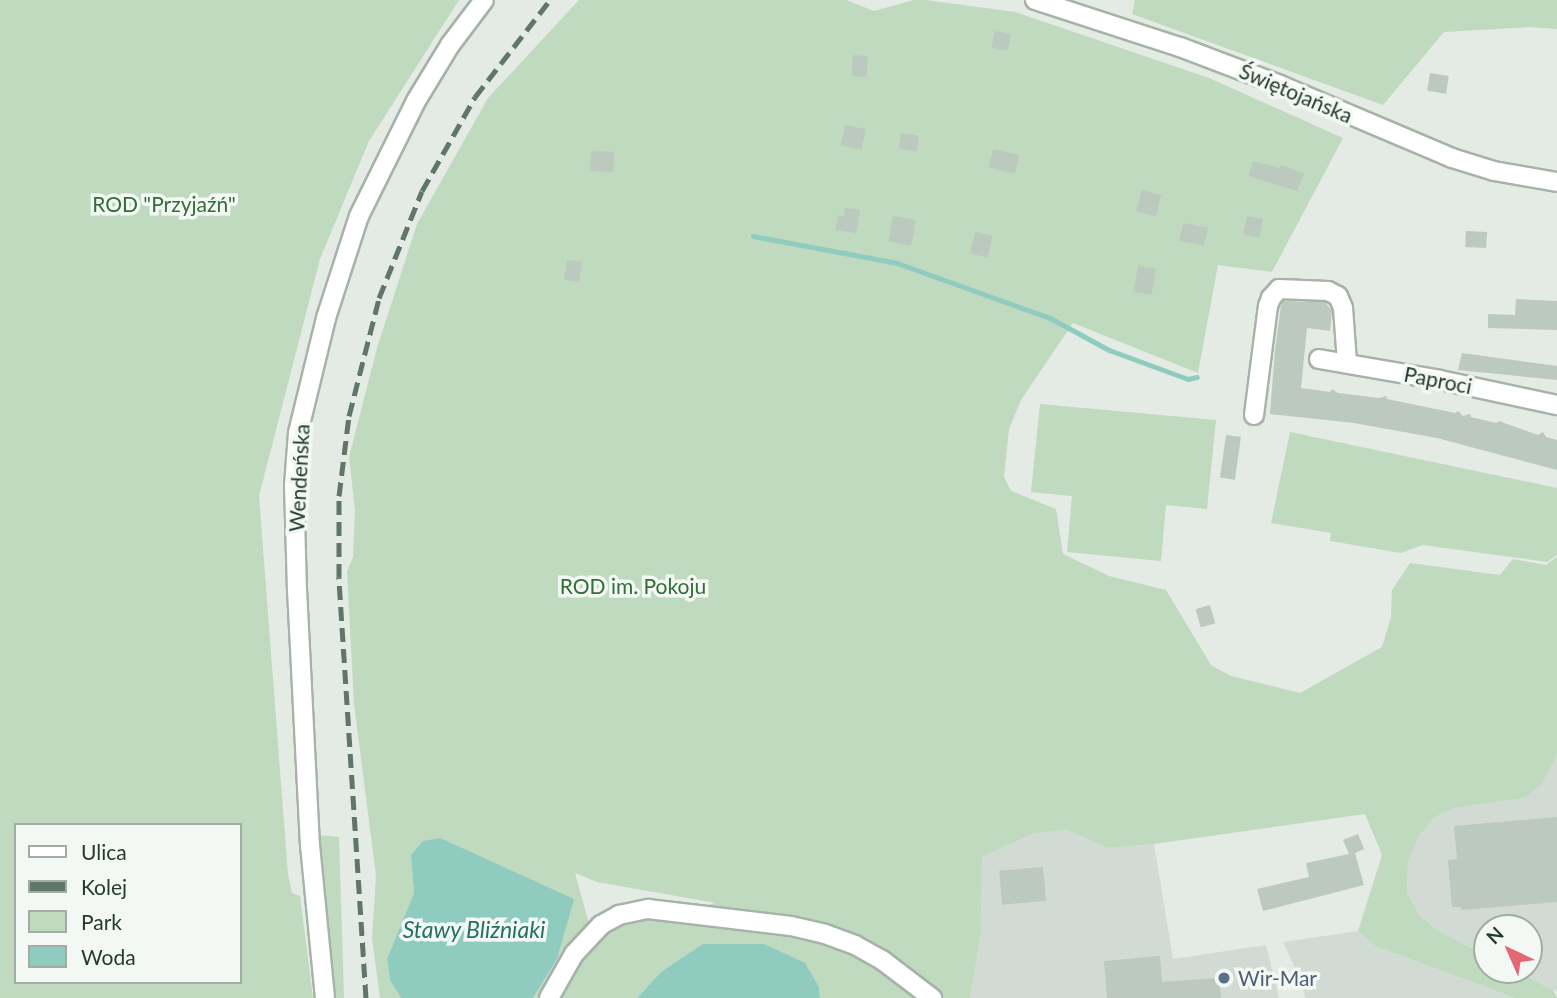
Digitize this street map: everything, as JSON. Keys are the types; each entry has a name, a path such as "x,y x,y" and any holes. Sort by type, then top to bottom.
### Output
{"street":[{"name":"Wendeńska","path":"325,998 310,846 297,591 294,486 298,433 326,318 359,215 416,101 450,45 484,0"},
{"name":"Świętojańska","path":"1035,0 1193,52 1451,158 1494,171 1557,182"},
{"path":"1254,415 1268,306 1279,289 1328,291 1338,296 1343,308 1347,363"},
{"name":"Paproci","path":"1319,359 1557,405"},
{"path":"550,998 574,954 601,925 619,915 648,909 791,926 825,934 855,945 882,960 932,998"}],"shaded area":[{"path":"1557,755 1557,992 1541,984 1543,914 1473,914 1473,949 1440,932 1420,916 1407,893 1408,863 1418,838 1433,818 1454,808 1525,798 1542,784"},
{"path":"1067,830 1108,848 1154,844 1173,959 1266,945 1279,998 970,998 981,932 982,857 1032,834"},
{"path":"1358,931 1375,946 1515,998 1305,998 1302,983 1283,942"}],"green space":[{"name":"ROD \"Przyjaźń\"","path":"0,0 459,0 369,141 320,259 259,496 288,875 292,893 300,896 313,998 0,998"},
{"name":"ROD im. Pokoju","path":"579,0 846,0 874,11 914,0 926,0 1015,12 1209,78 1343,138 1272,272 1218,265 1198,373 1073,323 1021,400 1009,429 1004,477 1011,491 1056,509 1063,554 1109,576 1166,590 1211,665 1231,676 1300,693 1382,647 1391,617 1392,590 1410,563 1500,575 1513,559 1546,565 1557,557 1557,755 1542,784 1525,798 1454,808 1433,818 1418,838 1408,863 1407,893 1420,916 1440,932 1473,949 1473,982 1375,946 1358,931 1382,855 1365,814 1108,848 1067,830 1032,834 982,857 981,932 970,998 820,998 819,987 764,944 704,944 661,972 637,998 533,998 557,959 411,855 414,893 387,959 390,980 401,998 380,998 372,938 376,876 354,704 347,571 353,557 355,510 349,457 377,348 417,224 488,98","holes":["575,873 597,882 716,903 680,911 663,918 640,919 608,932 589,924"]},
{"path":"1135,0 1557,0 1557,29 1529,27 1444,32 1383,105 1132,14"},
{"path":"1040,404 1216,420 1207,509 1166,505 1161,561 1067,552 1072,496 1031,492"},
{"path":"1290,432 1557,488 1557,555 1547,562 1423,545 1401,553 1330,541 1331,533 1271,523"},
{"path":"318,835 339,837 344,998 330,998"},
{"name":"ROD im. Pokoju","path":"1477,984 1541,984 1553,990 1557,998 1515,998"}],"water":[{"name":"Stawy Bliźniaki","path":"440,838 574,899 557,959 533,998 401,998 390,980 387,959 414,893 411,855 423,841"},
{"path":"703,944 764,944 805,963 819,987 820,998 637,998 661,972"}],"building":[{"path":"995,31 1011,34 1007,51 992,48"},
{"path":"853,55 868,56 866,77 852,76"},
{"path":"1430,73 1449,76 1446,94 1427,91"},
{"path":"845,125 866,129 862,150 841,146"},
{"path":"901,133 919,136 916,152 898,149"},
{"path":"993,149 1019,155 1015,174 989,168"},
{"path":"591,151 614,152 613,172 590,171"},
{"path":"1253,161 1280,168 1281,165 1304,174 1297,191 1249,176"},
{"path":"1142,190 1161,195 1156,216 1136,211"},
{"path":"845,208 860,210 856,233 835,230 838,215 844,217"},
{"path":"893,216 916,220 911,246 888,242"},
{"path":"1247,216 1263,219 1259,238 1243,235"},
{"path":"1183,223 1208,228 1204,245 1180,241"},
{"path":"1466,231 1487,232 1486,248 1465,247"},
{"path":"975,232 993,236 988,257 970,253"},
{"path":"567,260 582,262 579,282 564,280"},
{"path":"1138,266 1156,269 1152,294 1134,292"},
{"path":"1516,299 1557,301 1557,330 1488,328 1488,314 1515,315"},
{"path":"1284,301 1325,302 1332,311 1330,331 1307,328 1301,388 1330,392 1332,389 1338,393 1379,398 1386,396 1387,399 1455,413 1458,411 1463,416 1470,414 1471,417 1496,423 1499,421 1538,435 1543,432 1546,437 1557,440 1557,470 1437,438 1354,423 1270,414 1275,350 1281,305"},
{"path":"1462,353 1557,366 1557,380 1458,370"},
{"path":"1226,435 1241,437 1235,480 1220,478"},
{"path":"1210,605 1215,623 1201,627 1196,609"},
{"path":"1557,817 1557,902 1461,910 1461,907 1452,907 1448,860 1457,859 1454,826"},
{"path":"1358,834 1364,849 1355,853 1364,885 1263,911 1257,889 1309,877 1306,863 1349,854 1343,840"},
{"path":"1043,867 1046,901 1002,905 999,871"},
{"path":"1160,956 1162,982 1219,978 1221,998 1107,998 1104,961"}],"waterway":[{"path":"753,236 897,263 1050,318 1109,350 1188,379 1197,377"}],"railway":[{"path":"366,998 339,577 339,496 349,416 379,298 422,191 475,97 550,0"}],"place":[{"name":"Wir-Mar","path":"1224,978"}]}
